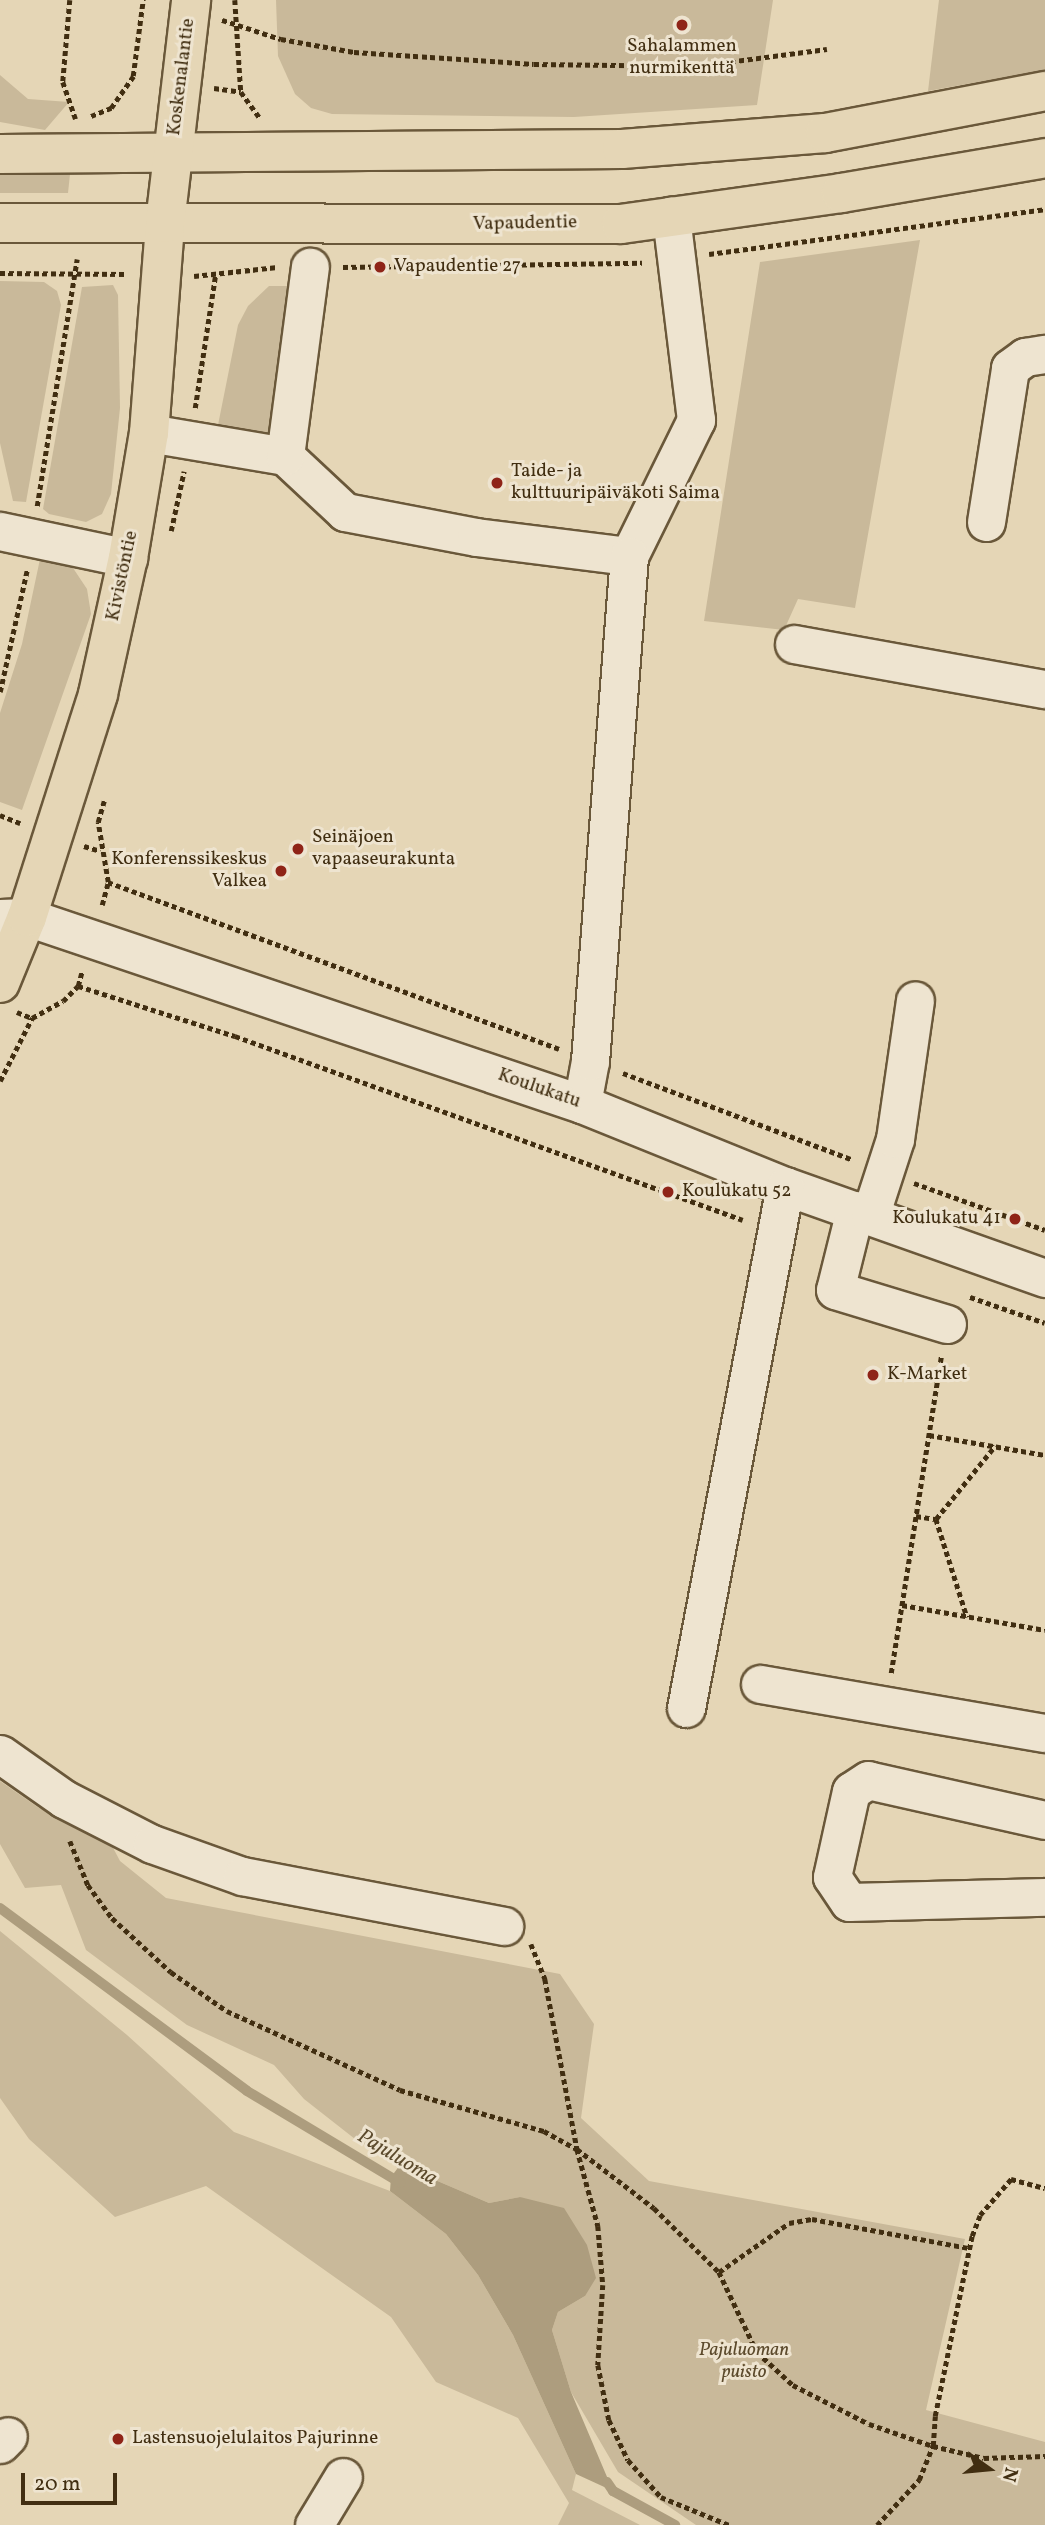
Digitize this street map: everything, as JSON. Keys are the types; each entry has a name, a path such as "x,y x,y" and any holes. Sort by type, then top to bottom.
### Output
{"main road":[{"name":"Koskenalantie","path":"173,153 191,8"},
{"path":"0,155 622,149 825,133 1045,91"},
{"name":"Kivistöntie","path":"0,983 14,917 98,694 128,558 149,433 173,153"},
{"name":"Vapaudentie","path":"0,223 621,224 841,193 1045,158"}],"street":[{"path":"582,1104 590,1060 629,556 696,421 671,216"},
{"path":"285,456 310,267"},
{"path":"986,522 1010,368 1025,357 1045,354"},
{"path":"149,433 285,456 345,512 476,537 629,556"},
{"path":"16,534 128,558"},
{"path":"794,644 1045,689"},
{"name":"Koulukatu","path":"14,917 582,1104 785,1186 1045,1278"},
{"path":"915,1000 895,1139 862,1213 835,1290 948,1324"},
{"path":"687,1708 785,1186"},
{"path":"760,1684 1045,1733"},
{"path":"0,1754 64,1799 152,1844 242,1876 504,1926"},
{"path":"1045,1820 867,1780 851,1791 832,1877 849,1902 1045,1897"},
{"path":"314,2525 343,2477"}],"path":[{"path":"71,0 63,82 77,123"},
{"path":"191,8 281,40 354,52 534,64 696,66 827,49"},
{"path":"0,273 74,274 16,534 0,692"},
{"path":"78,986 235,1036 777,1232"},
{"path":"887,1705 948,1324 1045,1323"},
{"path":"929,1435 1045,1455"},
{"path":"936,1519 995,1446"},
{"path":"916,1516 936,1519"},
{"path":"936,1519 967,1617"},
{"path":"902,1605 1045,1630"},
{"path":"64,1799 71,1849 88,1885 111,1918 171,1972 227,2011 400,2090 544,2131 577,2149 654,2208 719,2272 757,2352 793,2385 869,2424 933,2446 984,2458 1045,2456"},
{"path":"504,1926 534,1946 538,1957 577,2149 598,2227 603,2285 598,2365 608,2420 628,2460 662,2497 729,2525"},
{"path":"877,2525 919,2480 933,2446 935,2416 970,2248 980,2215 1011,2179 1045,2188"},
{"path":"719,2272 789,2223 812,2219 970,2248"}],"green space":[{"path":"276,0 773,0 757,105 574,117 332,114 311,108 295,94 278,56"},
{"path":"939,0 1045,0 1045,70 928,91"},
{"path":"0,75 28,99 69,102 45,130 0,122"},
{"path":"0,174 70,174 68,193 0,193"},
{"path":"920,240 855,608 798,599 784,630 704,621 760,262"},
{"path":"0,281 44,282 57,291 61,305 26,502 13,501 0,443"},
{"path":"113,285 118,295 120,408 111,494 102,514 86,522 49,514 43,509 82,287"},
{"path":"269,286 299,286 274,440 217,430 238,325 248,306"},
{"path":"40,559 73,568 87,589 91,614 22,810 0,802 0,713 22,644"},
{"name":"Pajuluoman puisto","path":"0,1781 39,1808 101,1825 120,1861 166,1898 560,1974 594,2024 581,2118 649,2181 965,2239 926,2410 1045,2442 1045,2525 696,2525 618,2472 571,2392 552,2330 558,2312 585,2296 520,2197 489,2203 400,2165 355,2139 304,2099 274,2065 187,2025 86,1950 61,1885 25,1888 0,1844"},
{"path":"0,1931 127,2035 234,2132 390,2191 446,2234 478,2275 513,2335 576,2474 572,2490 640,2525 558,2525 569,2503 518,2418 436,2382 391,2317 206,2186 115,2217 29,2139 0,2098"}],"shaded area":[{"path":"400,2165 489,2203 520,2197 564,2208 587,2245 596,2278 585,2296 558,2312 552,2330 571,2392 613,2491 576,2474 513,2335 478,2275 446,2234 390,2191 391,2177"}],"waterway":[{"name":"Pajuluoma","path":"0,1908 247,2091 401,2183"},
{"name":"Pajuluoma","path":"607,2482 613,2491 675,2525"}],"place":[{"name":"Sahalammen nurmikenttä","path":"682,25"},
{"name":"Vapaudentie 27","path":"380,267"},
{"name":"Taide- ja kulttuuripäiväkoti Saima","path":"497,483"},
{"name":"Seinäjoen vapaaseurakunta","path":"298,849"},
{"name":"Konferenssikeskus Valkea","path":"281,871"},
{"name":"Koulukatu 52","path":"668,1192"},
{"name":"Koulukatu 41","path":"1015,1219"},
{"name":"K-Market","path":"873,1375"},
{"name":"Lastensuojelulaitos Pajurinne","path":"118,2439"}]}
